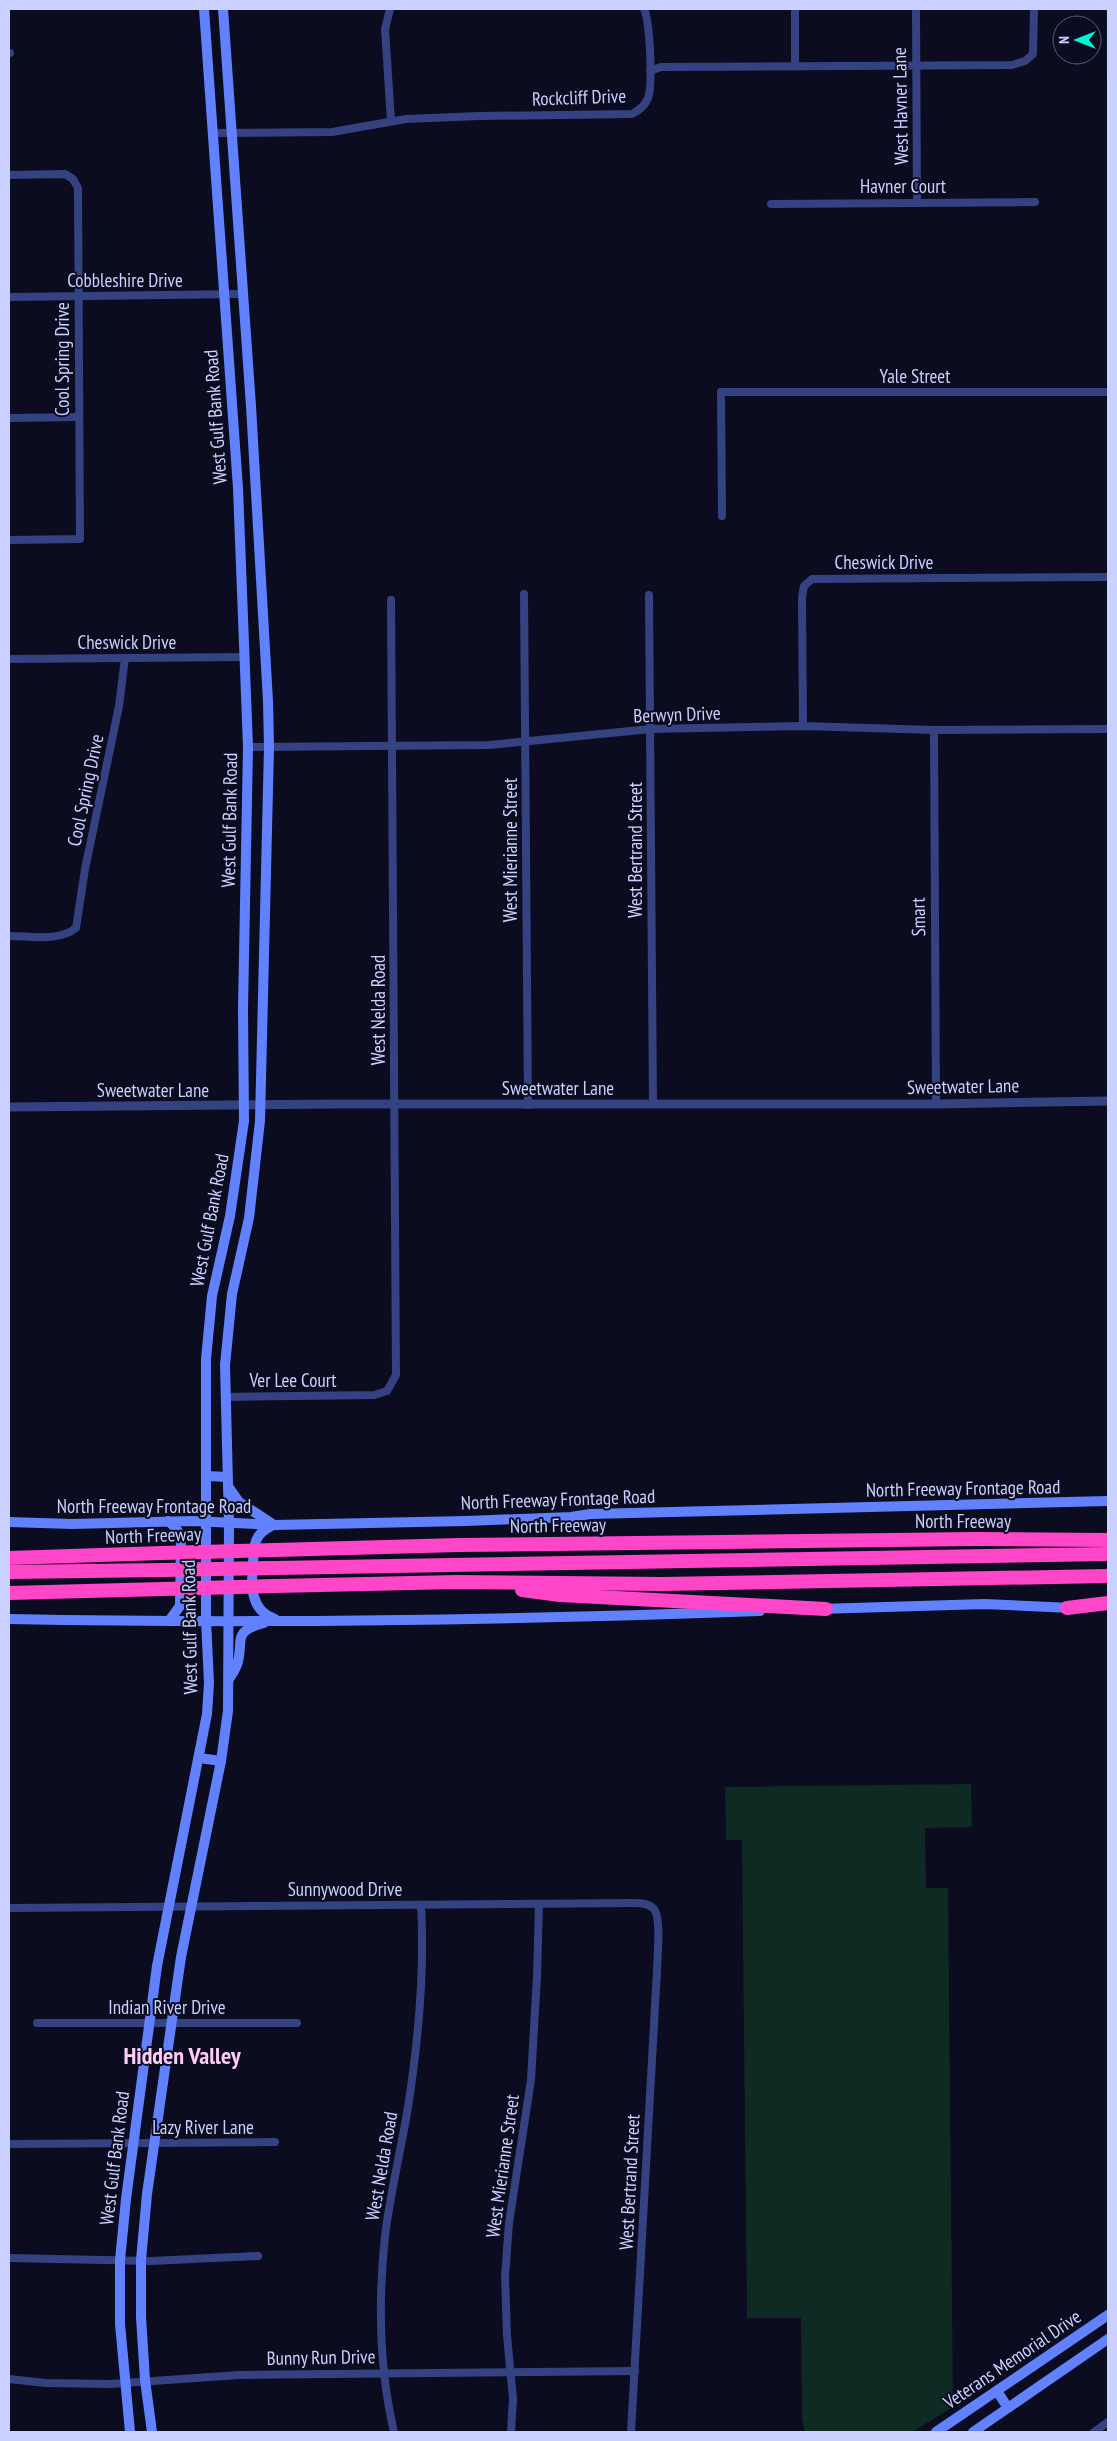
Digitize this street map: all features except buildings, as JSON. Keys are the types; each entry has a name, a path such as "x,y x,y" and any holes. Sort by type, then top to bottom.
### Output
{"highway":[{"path":"1067,1540 1108,1530"},
{"name":"North Freeway","path":"9,1558 275,1550 916,1539 1108,1540"},
{"name":"North Freeway","path":"9,1572 1108,1554"},
{"path":"9,1593 457,1582 662,1584 1108,1576"},
{"path":"457,1582 560,1595 826,1609"},
{"path":"1068,1608 1108,1603"}],"main road":[{"name":"West Gulf Bank Road","path":"130,2432 120,2324 120,2260 133,2143 157,1966 199,1758 209,1683 206,1620 207,1334 212,1296 234,1189 244,1105 243,1009 248,748 245,657 238,488 204,9"},
{"name":"West Gulf Bank Road","path":"152,2432 145,2380 141,2318 141,2260 170,2024 191,1907 221,1761 227,1719 229,1680 229,1524 224,1397 227,1328 232,1294 250,1212 260,1105 269,747 266,637 223,9"},
{"path":"206,1476 227,1481 240,1502 274,1525 258,1536 254,1546 252,1580 254,1598 259,1609 267,1616 278,1620"},
{"name":"North Freeway Frontage Road","path":"9,1522 72,1524 206,1522 274,1525 485,1520 571,1517 590,1514 1108,1502"},
{"path":"168,1522 175,1527 181,1536 180,1606 169,1621"},
{"path":"9,1619 169,1621 562,1618 985,1604 1108,1608"},
{"path":"229,1680 238,1664 238,1644 242,1634 253,1626 278,1620"},
{"path":"199,1758 221,1761"},
{"name":"Veterans Memorial Drive","path":"936,2432 1108,2315"},
{"name":"Veterans Memorial Drive","path":"973,2432 1108,2339"},
{"path":"997,2391 1008,2408"}],"street":[{"path":"390,9 385,29 391,121"},
{"path":"644,9 648,20 650,71"},
{"path":"795,9 795,66"},
{"name":"West Havner Lane","path":"916,9 917,202"},
{"name":"Rockcliff Drive","path":"212,133 344,132 391,121 480,116 632,114 642,108 647,101 650,89 650,71 661,67 916,64 1012,65 1025,61 1033,54 1034,9"},
{"name":"Cool Spring Drive","path":"9,174 65,174 73,179 78,188 80,540 9,540"},
{"name":"Havner Court","path":"771,204 1036,202"},
{"name":"Cobbleshire Drive","path":"9,297 223,296 242,294"},
{"name":"Yale Street","path":"722,516 721,392 1108,392"},
{"path":"9,418 79,417"},
{"name":"Cheswick Drive","path":"803,726 802,597 804,586 812,579 1108,577"},
{"name":"West Mierianne Street","path":"524,594 528,1105"},
{"name":"West Bertrand Street","path":"649,595 653,1104"},
{"name":"West Nelda Road","path":"361,1396 374,1395 387,1390 396,1375 398,1366 394,1104 392,600"},
{"name":"Cheswick Drive","path":"9,659 245,657"},
{"name":"Cool Spring Drive","path":"9,936 59,936 70,933 76,928 85,869 119,706 125,658"},
{"name":"Berwyn Drive","path":"248,748 392,747 526,743 651,729 803,726 934,730 1108,729"},
{"name":"Smart","path":"934,730 936,1104"},
{"name":"Sweetwater Lane","path":"9,1107 394,1104 936,1104 1108,1101"},
{"name":"Ver Lee Court","path":"224,1397 361,1396"},
{"name":"West Mierianne Street","path":"511,2432 513,2400 505,2277 509,2223 532,2070 538,1976 538,1904"},
{"name":"Sunnywood Drive","path":"9,1908 644,1904 654,1908 658,1916 657,1934"},
{"name":"West Nelda Road","path":"394,2432 387,2402 380,2306 385,2234 407,2112 417,2032 422,1931 421,1905"},
{"name":"West Bertrand Street","path":"631,2432 657,1934"},
{"name":"Indian River Drive","path":"37,2023 297,2023"},
{"name":"Lazy River Lane","path":"10,2144 275,2142"},
{"path":"9,2258 141,2260 258,2256"},
{"name":"Bunny Run Drive","path":"9,2380 55,2384 239,2375 384,2372 635,2371"},
{"path":"1094,2432 1108,2422"}],"green space":[{"path":"971,1784 972,1827 925,1828 926,1888 948,1888 953,2407 912,2432 805,2432 802,2419 801,2318 747,2318 742,1840 726,1840 725,1787"}],"waterway":[{"path":"1108,9 1108,77"}],"district":[{"name":"Hidden Valley","path":"182,2055"}]}
